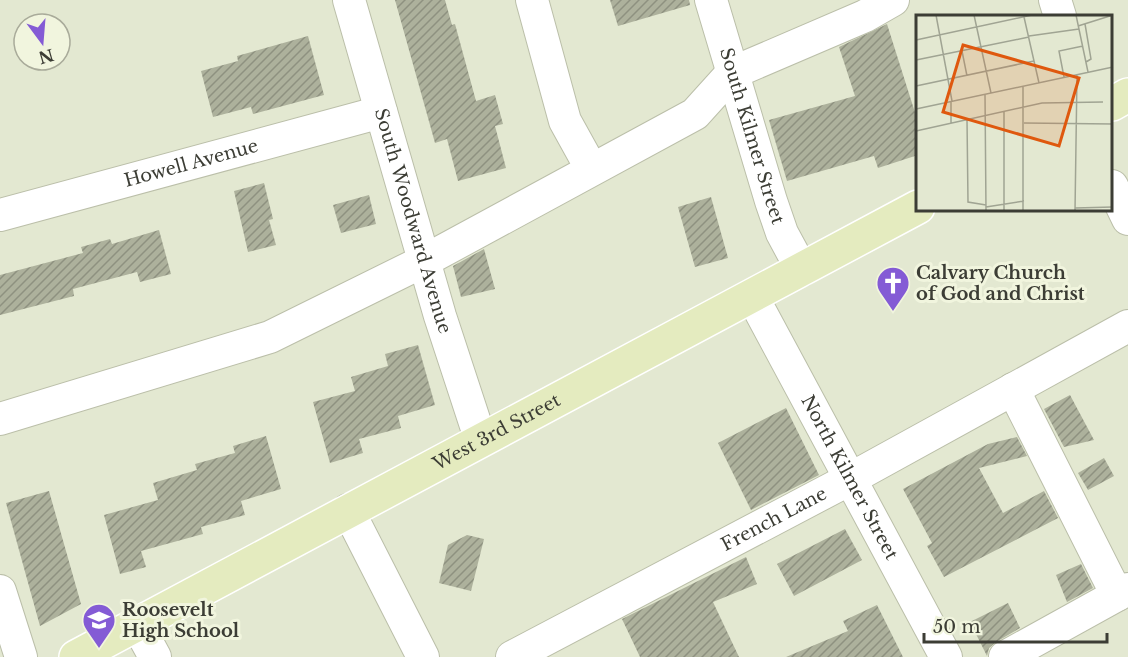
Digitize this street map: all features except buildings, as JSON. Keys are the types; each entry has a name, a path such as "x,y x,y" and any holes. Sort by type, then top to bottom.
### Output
{"main road":[{"path":"1113,103 1128,95"},
{"name":"West 3rd Street","path":"76,657 916,208"}],"street":[{"name":"South Woodward Avenue","path":"350,0 424,261 481,441"},
{"path":"532,0 565,121 591,168"},
{"name":"South Kilmer Street","path":"711,0 782,233 802,270"},
{"path":"0,419 270,337 424,261 591,168 695,114 732,73 866,16 893,0"},
{"path":"1055,0 1060,15"},
{"name":"Howell Avenue","path":"0,215 381,112"},
{"path":"1113,188 1128,219"},
{"name":"North Kilmer Street","path":"752,296 946,657"},
{"name":"French Lane","path":"512,657 849,479 1128,326"},
{"path":"1005,657 1123,592 1013,389"},
{"path":"348,510 423,657"},
{"path":"0,591 21,657"},
{"path":"137,624 155,657"}],"place":[{"name":"Calvary Church of God and Christ","path":"893,312"},
{"name":"Roosevelt High School","path":"99,649"}]}
